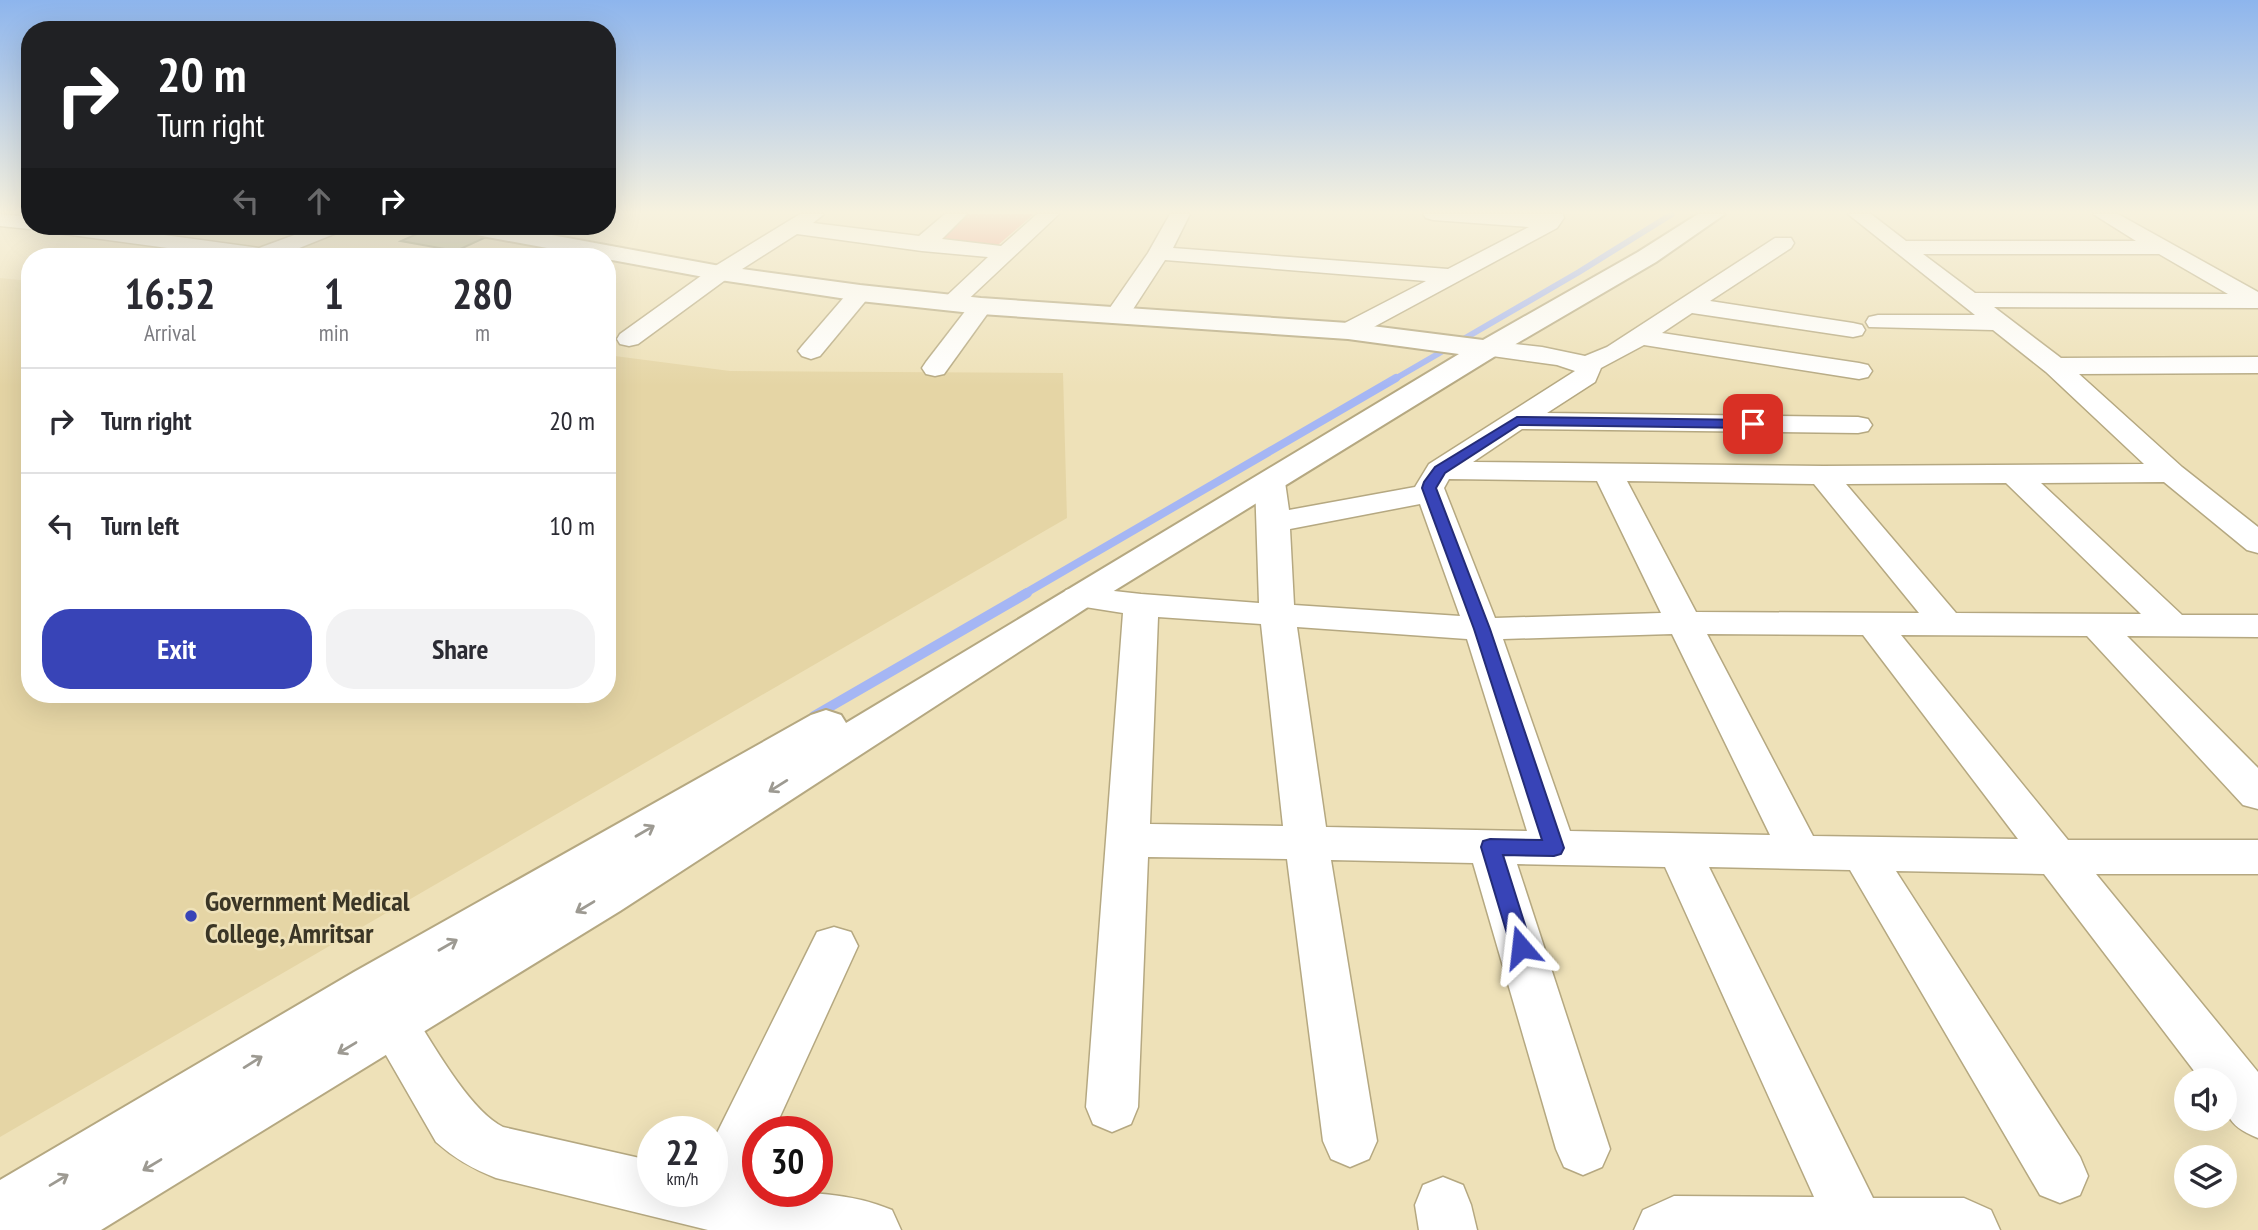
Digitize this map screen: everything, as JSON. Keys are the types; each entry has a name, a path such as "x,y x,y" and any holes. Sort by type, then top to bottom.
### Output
{"street":[{"path":"710,271 860,293 981,306 1348,331 1570,359 1587,365 1616,352 1739,271"},
{"path":"951,303 986,271"},
{"path":"1116,315 1146,271"},
{"path":"1394,271 1453,276"},
{"path":"1348,331 1461,271"},
{"path":"0,1215 382,1005 602,897 1078,597 1273,502 1470,348 1587,271"},
{"path":"42,1230 382,1005 818,730 1125,541 1470,348 1619,271"},
{"path":"1931,271 2055,366 2171,472 2253,535"},
{"path":"2206,271 2258,301"},
{"path":"629,339 720,273"},
{"path":"811,351 860,293"},
{"path":"1968,300 2258,301"},
{"path":"1688,305 1853,330"},
{"path":"935,368 981,306"},
{"path":"1878,322 1998,323"},
{"path":"1640,337 1859,371"},
{"path":"1435,482 1517,421 1586,376 1589,373 1587,365"},
{"path":"2055,366 2258,365"},
{"path":"1517,421 1858,425"},
{"path":"1273,502 1435,482 1607,472 1823,475 2171,472"},
{"path":"1607,472 1800,852"},
{"path":"2013,474 2172,625"},
{"path":"1823,475 1946,624"},
{"path":"1435,482 1554,848"},
{"path":"1273,502 1278,616 1306,843 1350,1141"},
{"path":"1078,597 1278,616 1482,629 1686,623 2258,626"},
{"path":"1112,1107 1141,605"},
{"path":"1873,624 2258,1113"},
{"path":"2096,625 2258,794"},
{"path":"1127,840 2057,857 2257,857"},
{"path":"1490,847 1583,1149"},
{"path":"1679,850 1856,1225"},
{"path":"1863,853 2060,1176"},
{"path":"728,1128 834,946"},
{"path":"382,1005 455,1124 474,1141 496,1152 637,1185"},
{"path":"728,1204 872,1230"},
{"path":"1663,1230 1675,1225 1856,1225 1964,1227 1971,1230"}],"shaded area":[{"name":"Government Medical College, Amritsar","path":"0,278 21,280 21,703 616,703 616,356 730,371 1063,373 1067,518 0,1137"}],"waterway":[{"path":"1393,380 1580,271"},
{"path":"1024,594 1396,378"},
{"path":"814,716 1027,593"}],"place":[{"name":"Government Medical College, Amritsar","path":"191,916"}],"route":[{"path":"1521,947 1490,847 1554,848 1482,629 1429,488 1430,482 1440,470 1517,421 1753,424"}]}
